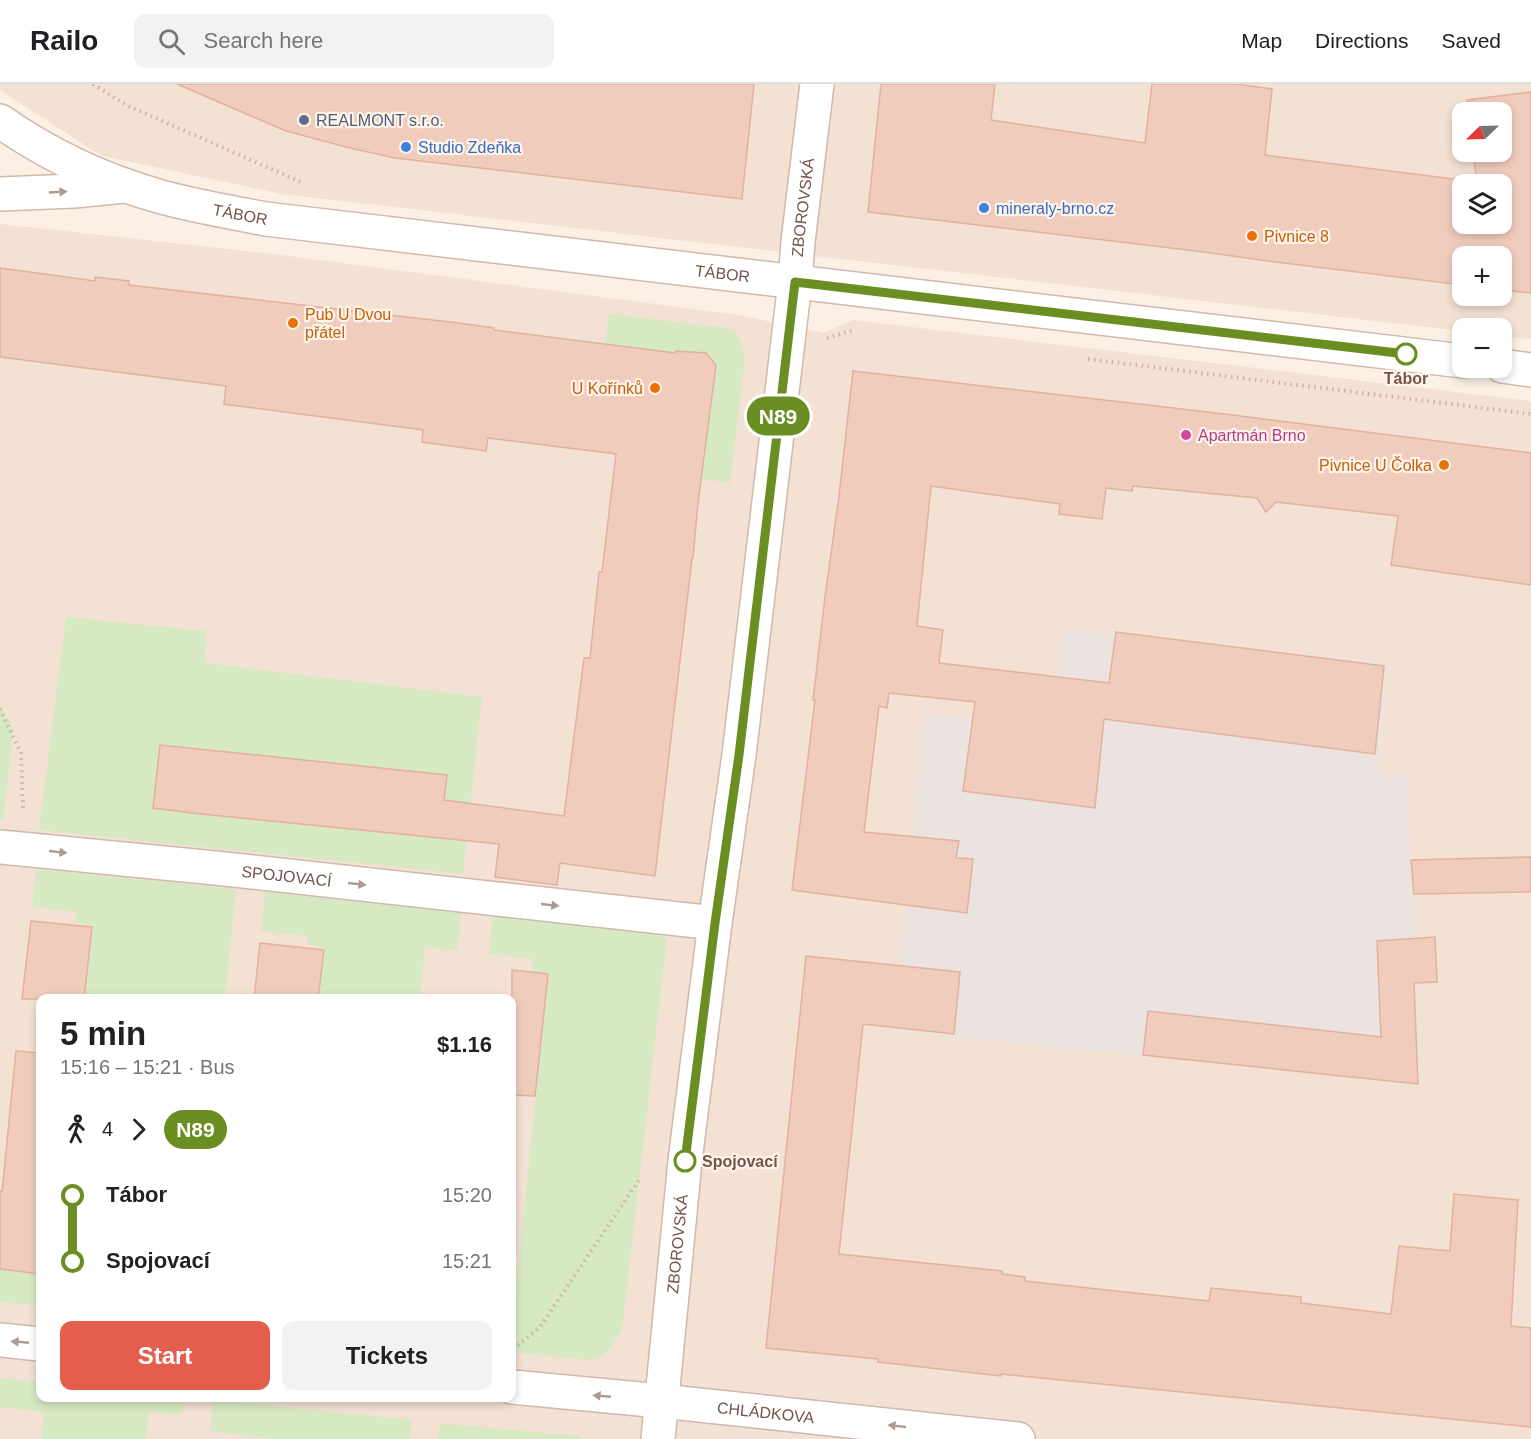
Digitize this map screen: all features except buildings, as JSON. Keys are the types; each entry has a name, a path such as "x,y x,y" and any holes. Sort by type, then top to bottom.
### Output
{"street":[{"name":"ZBOROVSKÁ","path":"658,1439 685,1161 739,755 818,84"},
{"name":"TÁBOR","path":"0,121 68,161 125,186 195,205 266,219 1452,360"},
{"path":"0,195 74,192 125,186"},
{"path":"1512,367 1531,370"},
{"name":"SPOJOVACÍ","path":"12,848 715,923"},
{"path":"0,1340 36,1344"},
{"name":"CHLÁDKOVA","path":"516,1387 1018,1439"}],"path":[{"path":"93,84 126,105 300,181"},
{"path":"825,339 854,330"},
{"path":"1077,358 1531,414"},
{"path":"0,709 21,753 12,848"},
{"path":"516,1347 540,1327 641,1177"}],"shaded area":[{"path":"0,84 1531,84 1531,339 1512,337 1512,318 1452,318 1452,330 282,194 102,156 0,90"},
{"path":"0,224 289,256 739,315 823,333 853,320 1531,401 1531,1439 0,1439 0,822 4,816 14,728 0,704","holes":["1064,631 1387,662 1379,773 1407,776 893,1031 925,714 976,719 1056,677"]},
{"path":"1063,631 1387,662 1379,773 1407,776 1421,1083 893,1031 925,714 976,719 982,668 1056,677"}],"green space":[{"path":"609,314 718,327 734,331 741,342 745,358 730,483 701,479 716,366 706,353 676,351 675,353 605,344"},
{"path":"66,617 206,631 205,663 482,697 463,874 39,830"},
{"path":"0,704 14,728 4,816 0,822"},
{"path":"36,869 236,889 226,994 85,994 92,925 76,923 77,912 32,907"},
{"path":"265,892 462,912 457,949 425,947 420,994 319,994 324,947 307,945 307,936 261,931"},
{"path":"493,915 660,935 667,938 622,1330 612,1346 604,1353 587,1360 516,1352 516,1290 548,974 532,972 533,959 489,954"},
{"path":"0,1269 36,1274 36,1306 0,1302"},
{"path":"0,1378 36,1382 36,1402 185,1402 181,1413 177,1415 149,1412 146,1439 41,1439 44,1412 0,1407"},
{"path":"213,1402 233,1402 412,1420 410,1439 272,1439 210,1431"},
{"path":"440,1423 576,1436 583,1439 438,1439"}],"bus line":[{"name":"N89","path":"685,1161 739,755 795,282 1406,354"}],"place":[{"name":"REALMONT s.r.o.","path":"304,120"},
{"name":"Studio Zdeňka","path":"406,147"},
{"name":"mineraly-brno.cz","path":"984,208"},
{"name":"Pivnice 8","path":"1252,236"},
{"name":"Pub U Dvou přátel","path":"293,323"},
{"name":"Tábor","path":"1406,354"},
{"name":"U Kořínků","path":"655,388"},
{"name":"Apartmán Brno","path":"1186,435"},
{"name":"Pivnice U Čolka","path":"1444,465"},
{"name":"Spojovací","path":"685,1161"}]}
